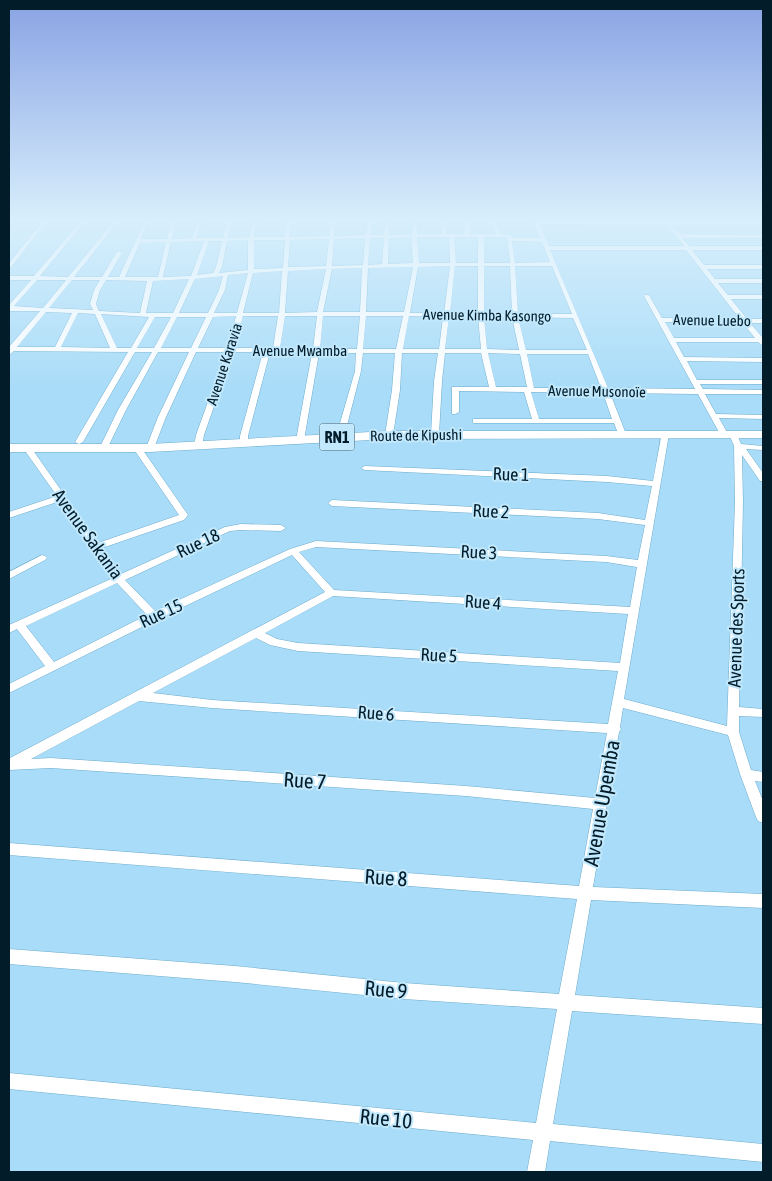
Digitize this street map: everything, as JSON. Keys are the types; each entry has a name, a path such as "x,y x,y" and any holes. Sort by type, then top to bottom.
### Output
{"highway":[{"name":"Route de Kipushi","path":"9,448 150,448 389,434 763,435"}],"street":[{"path":"9,278 160,279 200,277"},
{"path":"150,448 162,417 222,290 225,277"},
{"name":"Avenue Karavia","path":"198,446 200,434 240,314 249,277"},
{"path":"276,350 285,277"},
{"path":"300,440 327,277"},
{"path":"340,437 358,370 365,277"},
{"path":"389,434 405,314 415,277"},
{"path":"434,434 441,351 451,277"},
{"path":"480,277 484,351 493,389"},
{"path":"513,277 515,316 536,420"},
{"path":"558,277 591,352 622,434"},
{"path":"712,277 762,341"},
{"path":"9,308 36,278"},
{"path":"103,449 127,401 176,314 193,278"},
{"path":"10,351 70,279"},
{"path":"104,279 94,298 93,304 115,350"},
{"path":"143,314 150,279"},
{"path":"715,281 763,282"},
{"name":"Avenue des Sports","path":"647,296 714,416 738,446 739,502 733,732 746,774 763,817"},
{"path":"727,297 763,297"},
{"name":"Avenue Kimba Kasongo","path":"9,308 153,315 447,314 575,316"},
{"path":"57,349 76,312"},
{"name":"Avenue Luebo","path":"741,314 763,314"},
{"path":"79,442 153,315"},
{"name":"Avenue Luebo","path":"660,320 763,321"},
{"path":"672,340 762,341"},
{"name":"Avenue Mwamba","path":"10,351 57,349 591,352"},
{"path":"244,443 244,436 266,350"},
{"path":"683,360 763,360"},
{"path":"696,382 763,382"},
{"name":"Avenue Musonoïe","path":"455,412 454,390 763,392"},
{"path":"714,416 763,417"},
{"path":"476,421 617,421"},
{"name":"Avenue Upemba","path":"536,1172 602,804 641,564 665,434"},
{"path":"738,446 763,448"},
{"path":"738,446 748,456 763,479"},
{"name":"Avenue Sakania","path":"26,448 119,579 154,616"},
{"path":"96,548 184,516 184,513 137,448"},
{"name":"Rue 1","path":"366,468 607,479 656,484"},
{"path":"9,515 60,498"},
{"name":"Rue 2","path":"332,503 598,516 649,522"},
{"name":"Rue 18","path":"9,629 228,529 241,527 281,528"},
{"name":"Rue 3","path":"316,544 606,559 641,564"},
{"name":"Rue 15","path":"9,689 154,616 293,551 316,544"},
{"path":"9,765 332,593 293,551"},
{"path":"9,576 42,558"},
{"name":"Rue 4","path":"332,593 634,612"},
{"path":"20,624 52,667"},
{"name":"Rue 5","path":"256,633 274,642 298,647 625,667"},
{"name":"Rue 6","path":"138,696 212,704 615,729"},
{"path":"619,702 733,732"},
{"path":"734,711 763,713"},
{"name":"Rue 7","path":"9,765 51,763 466,791 602,804"},
{"path":"746,774 763,777"},
{"name":"Rue 8","path":"9,849 585,892 763,901"},
{"name":"Rue 9","path":"9,956 235,974 404,991 763,1016"},
{"name":"Rue 10","path":"9,1081 763,1153"}]}
